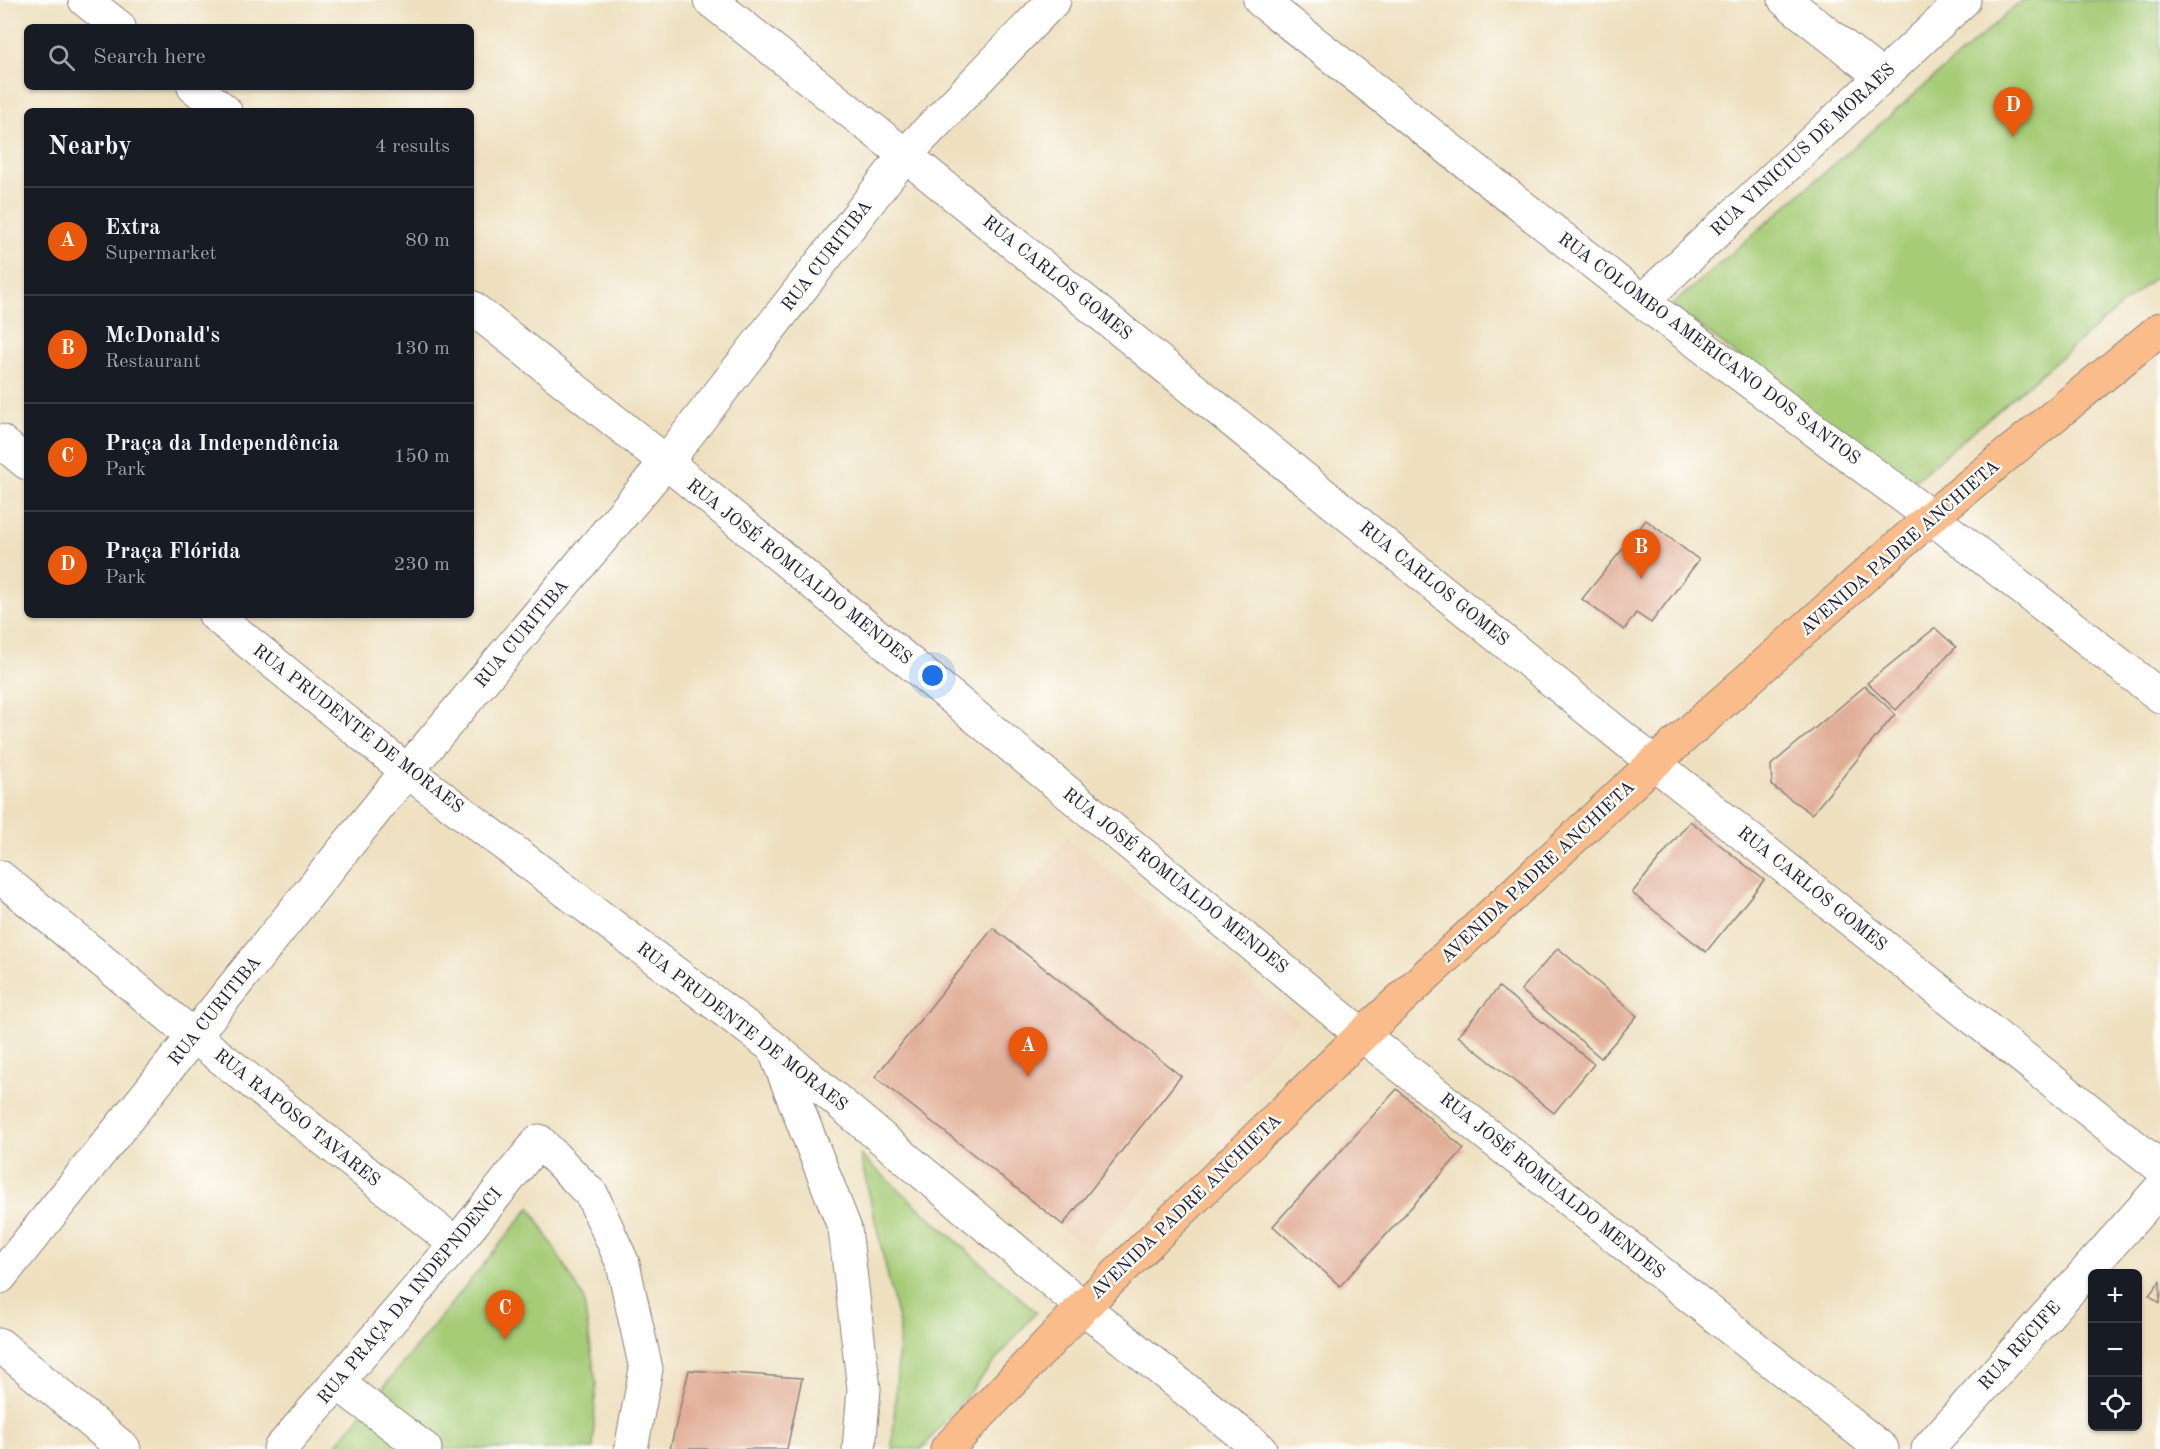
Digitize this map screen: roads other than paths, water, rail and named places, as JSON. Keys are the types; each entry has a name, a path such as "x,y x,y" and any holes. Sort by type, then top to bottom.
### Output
{"main road":[{"name":"AVENIDA PADRE ANCHIETA","path":"947,1449 1083,1307 1362,1035 1654,763 1931,518 2160,329"}],"street":[{"path":"85,0 115,24"},
{"name":"RUA CARLOS GOMES","path":"710,0 905,155 1654,763 2160,1167"},
{"name":"RUA CURITIBA","path":"0,1277 407,771 666,462 905,155 1054,0"},
{"name":"RUA COLOMBO AMERICANO DOS SANTOS","path":"1260,0 1642,301 1931,518 2160,696"},
{"path":"1785,0 1881,76"},
{"name":"RUA VINICIUS DE MORAES","path":"1642,301 1964,0"},
{"path":"198,90 221,108"},
{"name":"RUA JOSÉ ROMUALDO MENDES","path":"474,309 666,462 1362,1035 1882,1449"},
{"path":"0,441 24,461"},
{"name":"RUA PRUDENTE DE MORAES","path":"219,618 407,771 773,1047 1083,1307 1260,1449"},
{"name":"RUA RAPOSO TAVARES","path":"0,877 195,1037 456,1244"},
{"path":"773,1047 845,1229 864,1389 859,1449"},
{"name":"RUA PRAÇA DA INDEPNDENCI","path":"280,1449 456,1244 538,1141 592,1195 623,1264 646,1369 631,1449"},
{"name":"RUA RECIFE","path":"1928,1449 2160,1189"},
{"path":"0,1345 124,1449"},
{"path":"336,1382 425,1449"}],"place":[{"name":"Praça Flórida","path":"2013,137"},
{"name":"McDonald's","path":"1641,579"},
{"name":"Extra","path":"1028,1077"},
{"name":"Praça da Independência","path":"505,1340"}]}
